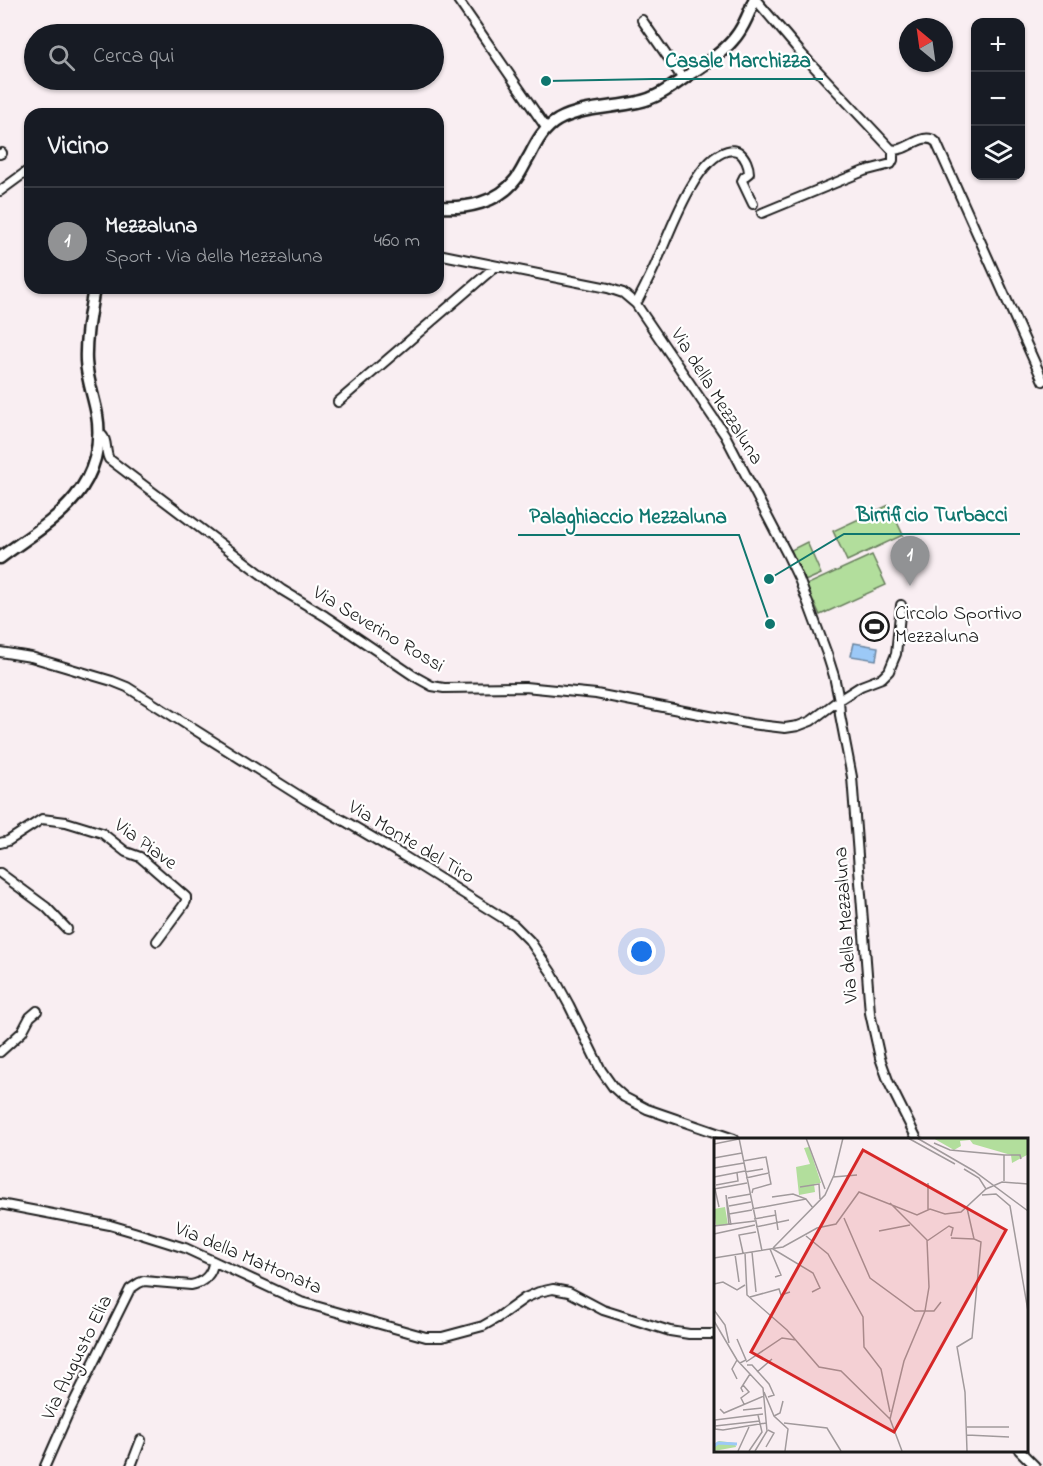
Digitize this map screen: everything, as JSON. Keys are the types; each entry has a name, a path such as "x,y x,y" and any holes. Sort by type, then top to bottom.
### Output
{"street":[{"path":"458,0 547,129"},
{"path":"444,207 474,205 503,191 517,178 538,140 547,129 561,119 575,113 651,99 683,79 731,43 741,29 755,0 893,151 891,164 864,171 762,213"},
{"path":"642,20 683,79"},
{"path":"893,151 927,138 936,142 1043,381"},
{"path":"636,304 688,192 714,157 733,150 741,154 750,169 742,181 753,204"},
{"path":"0,191 24,173"},
{"name":"Via della Mezzaluna","path":"444,255 608,288 626,295 636,304 724,435 783,544 799,579 834,676 852,777 870,1012 880,1058 889,1083 916,1138"},
{"path":"338,402 496,266"},
{"path":"0,558 58,515 74,499 92,469 98,448 99,433 88,376 86,349 93,294"},
{"name":"Via Severino Rossi","path":"99,433 105,439 106,455 109,459 158,497 282,590 432,686 444,688 525,687 596,694 751,724 785,728 811,722 839,700"},
{"path":"839,700 861,686 882,678 890,671 896,654 901,604"},
{"name":"Via Monte del Tiro","path":"0,652 31,657 126,687 306,800 507,920 521,930 551,972 601,1070 613,1087 624,1097 647,1109 731,1138"},
{"name":"Via Piave","path":"0,843 8,841 42,819 50,819 102,833 126,852 140,856 186,897 186,902 157,941"},
{"path":"0,873 46,907 67,929"},
{"path":"0,1052 22,1032 30,1017 37,1011"},
{"name":"Via della Mattonata","path":"0,1204 110,1225 185,1248 301,1302 429,1338 445,1337 483,1326 525,1298 553,1289 569,1292 603,1310 669,1331 714,1334"},
{"name":"Via Augusto Elia","path":"45,1466 67,1416 130,1289 144,1281 197,1284 209,1273 213,1261"},
{"path":"131,1466 141,1440"},
{"path":"1021,1451 1035,1466"}],"green space":[{"path":"889,505 903,535 847,561 833,531"},
{"path":"807,542 821,574 805,581 791,550"},
{"path":"872,555 886,585 820,615 806,585"}],"water":[{"path":"854,643 878,647 876,660 851,656"}],"place":[{"name":"Casale Marchizza","path":"546,81"},
{"name":"Birrificio Turbacci","path":"769,579"},
{"name":"Mezzaluna","path":"910,586"},
{"name":"Palaghiaccio Mezzaluna","path":"770,624"},
{"name":"Circolo Sportivo Mezzaluna","path":"874,626"}]}
